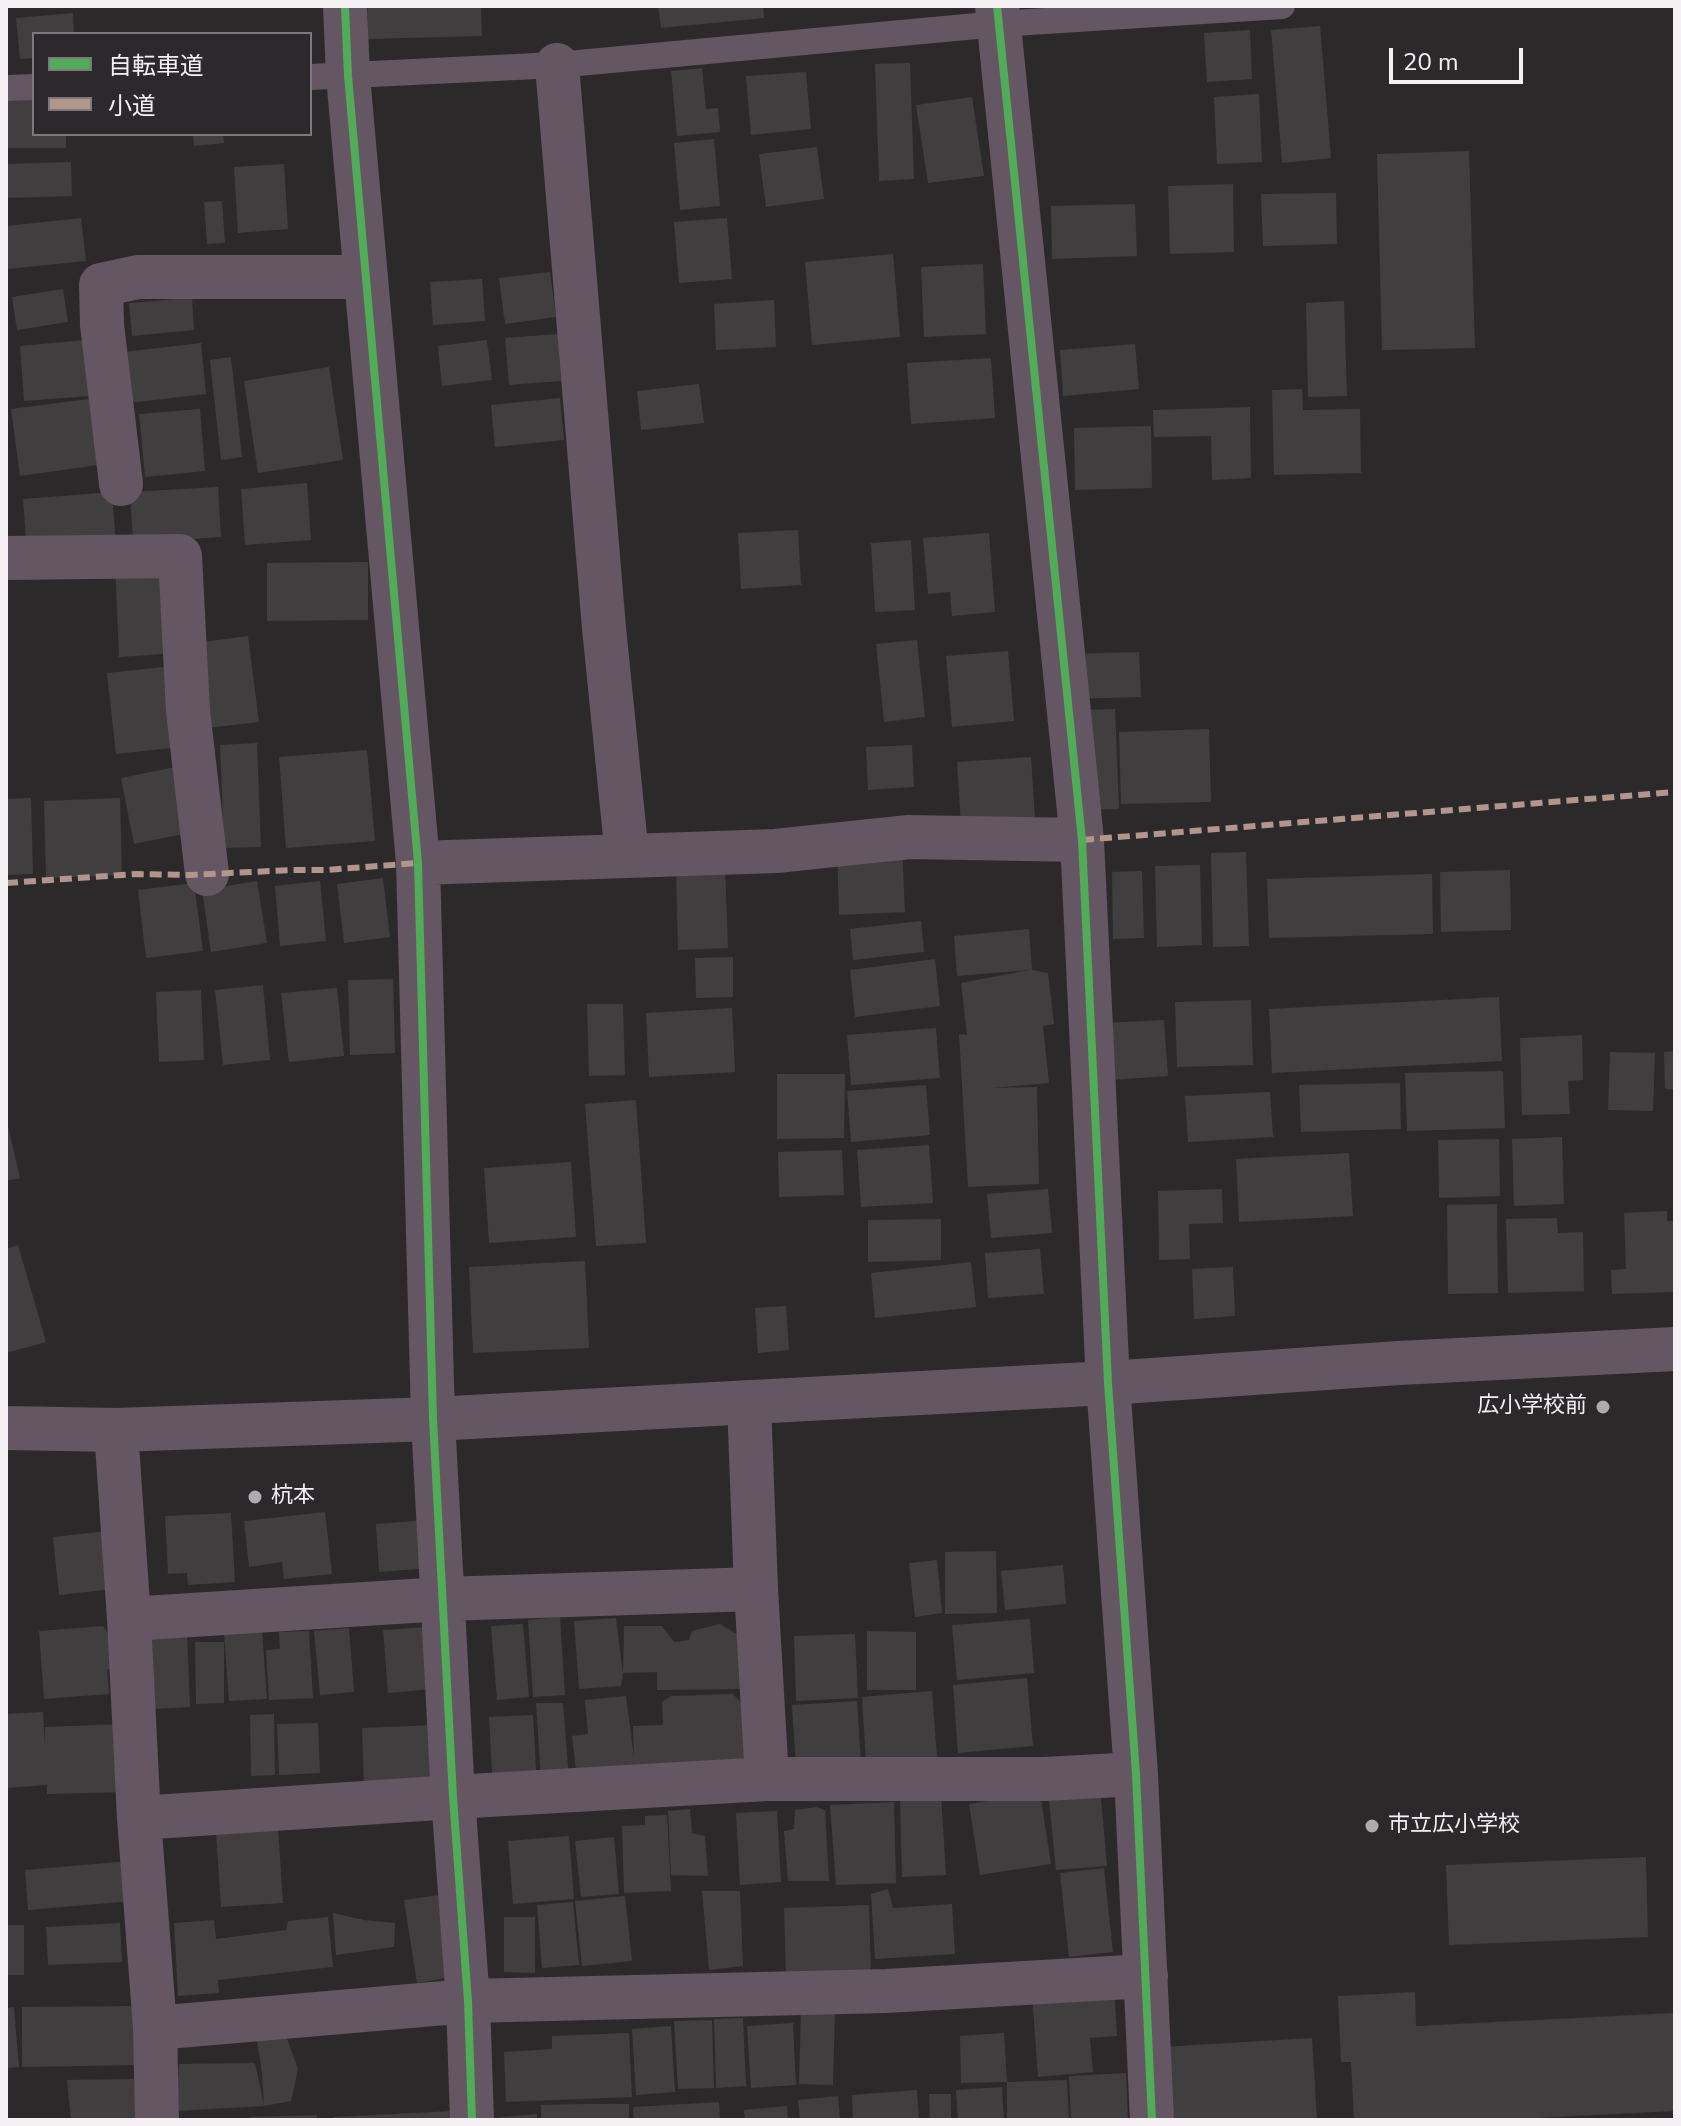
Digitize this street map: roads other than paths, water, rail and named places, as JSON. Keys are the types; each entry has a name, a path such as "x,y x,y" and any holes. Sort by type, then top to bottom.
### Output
{"street":[{"path":"345,6 329,77 366,277 418,863 433,1419 453,1797 468,2001 472,2120"},
{"path":"997,15 1082,840 1108,1383 1136,1774 1152,2120"},
{"path":"557,65 604,628 627,856"},
{"path":"121,484 102,325 101,285 138,277 366,277"},
{"path":"6,558 180,556 188,711 207,874"},
{"path":"418,863 776,851 909,837 1082,840"},
{"path":"6,1428 116,1430 433,1419 1675,1349"},
{"path":"749,1402 767,1779"},
{"path":"116,1430 155,2028 157,2120"},
{"path":"129,1619 443,1599 756,1589"},
{"path":"139,1818 767,1779 1045,1779 1136,1774"},
{"path":"155,2028 468,2001 886,1991 1146,1976"}],"lane":[{"path":"329,77 557,65 997,15 1282,6"},
{"path":"6,88 32,87"}],"place":[{"name":"広小学校前","path":"1603,1407"},
{"name":"杭本","path":"255,1497"},
{"name":"市立広小学校","path":"1372,1826"}]}
